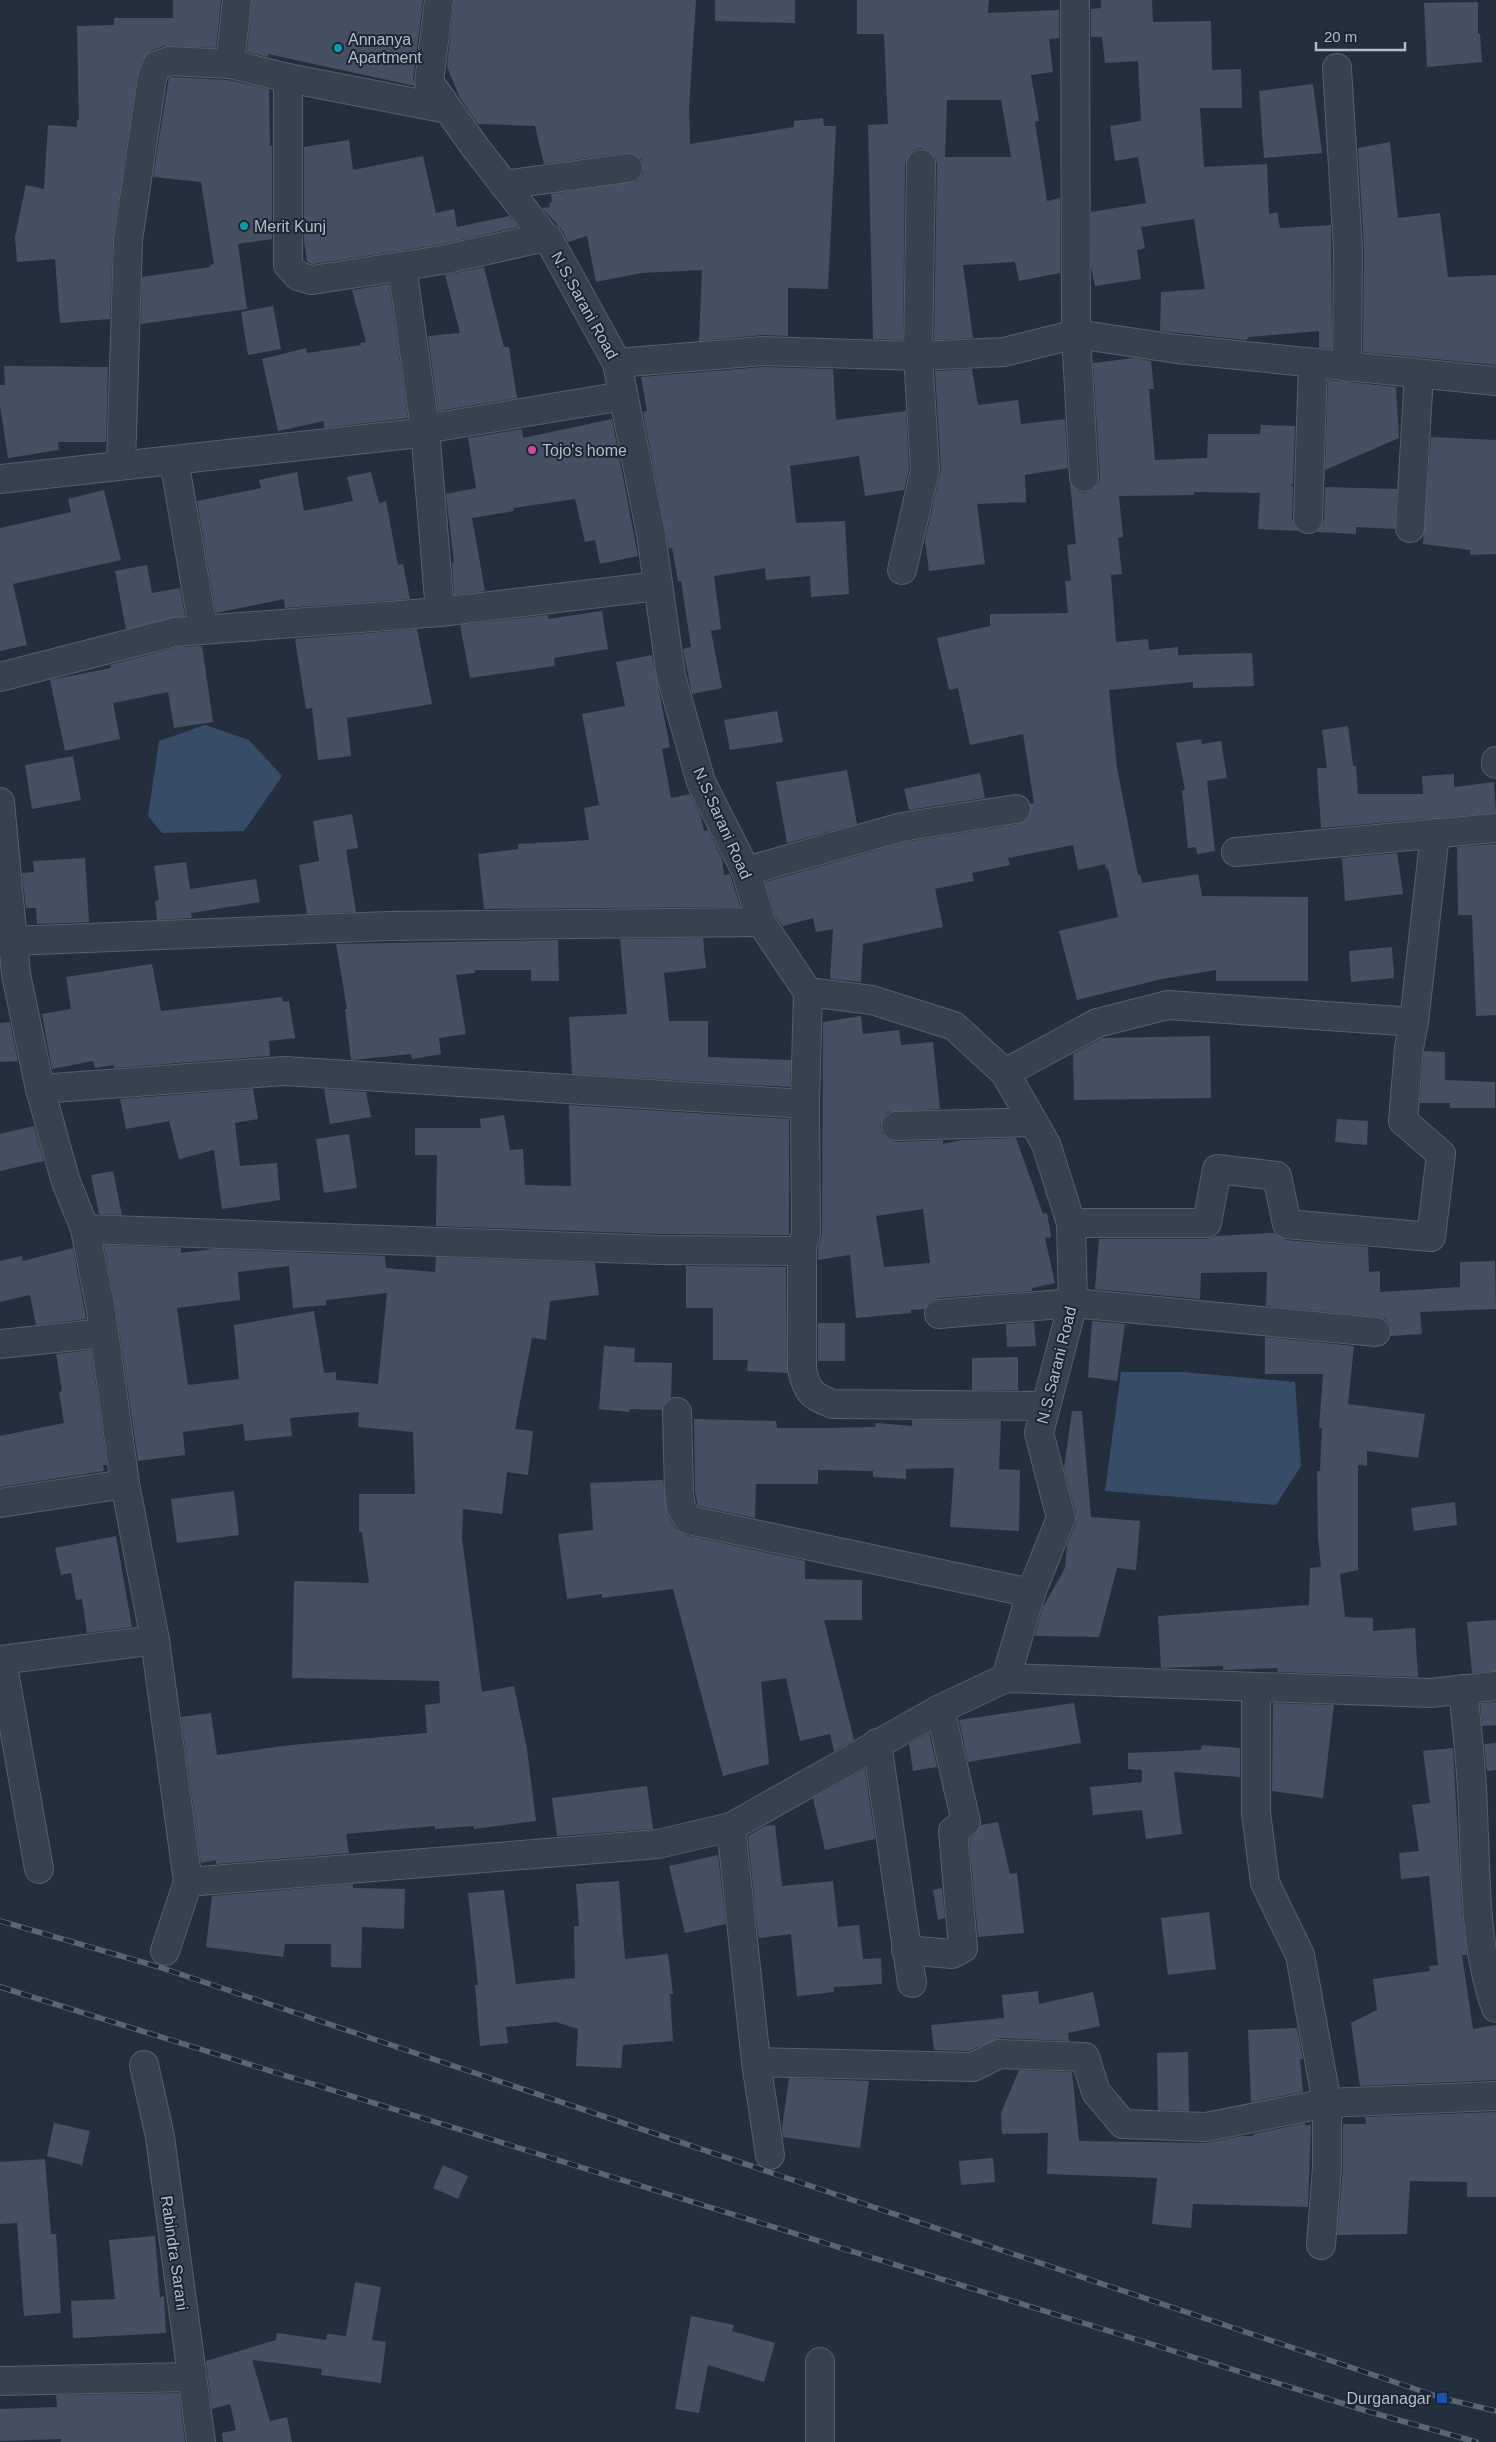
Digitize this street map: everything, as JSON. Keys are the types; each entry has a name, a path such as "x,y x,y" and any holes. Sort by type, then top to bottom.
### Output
{"street":[{"path":"230,64 236,0"},
{"name":"N.S.Sarani Road","path":"440,0 429,82 504,185 545,238 548,238 617,363 649,524 671,676 701,782 746,871 761,922 808,992 872,1000 954,1026 1005,1073 1046,1144 1072,1223 1073,1303 1039,1432 1061,1518 1031,1592 1006,1678"},
{"path":"1075,0 1076,334 1084,477"},
{"path":"121,465 128,240 152,78 157,65 169,61 230,64 288,78 447,109"},
{"path":"1337,68 1348,249 1347,367"},
{"path":"288,78 288,265 298,276 312,280 442,260 545,238"},
{"path":"902,570 926,470 918,356 921,164"},
{"path":"504,185 628,168"},
{"path":"402,266 425,429 440,612"},
{"path":"617,363 763,351 918,356 1004,352 1076,334 1177,349 1313,364 1496,380"},
{"path":"1308,519 1313,364"},
{"path":"1410,528 1420,374"},
{"path":"0,479 410,434 425,429 623,396"},
{"path":"174,460 204,628"},
{"path":"0,677 175,632 204,628 440,612 658,586"},
{"path":"0,802 16,974 40,1089 66,1182 85,1229 104,1333 125,1484 155,1640 188,1882 166,1951"},
{"path":"746,871 902,827 1016,809"},
{"path":"1236,852 1496,828"},
{"path":"1072,1223 1208,1223 1217,1169 1277,1176 1287,1224 1431,1237 1441,1154 1403,1121 1409,1048 1414,1022 1435,833"},
{"path":"12,940 388,926 761,922"},
{"path":"808,992 805,1104 806,1234 802,1247 802,1369 806,1388 818,1399 833,1404 1046,1406"},
{"path":"1005,1073 1097,1023 1168,1005 1414,1022"},
{"path":"40,1089 285,1071 805,1104"},
{"path":"896,1126 1033,1122"},
{"path":"85,1229 660,1250 793,1250 802,1247"},
{"path":"939,1314 1073,1303 1376,1332"},
{"path":"0,1344 104,1333"},
{"path":"677,1412 680,1500 681,1508 689,1520 1031,1592"},
{"path":"0,1503 125,1484"},
{"path":"39,1869 1,1660 155,1640"},
{"path":"188,1882 658,1844 731,1827 940,1709 1006,1678 1430,1693 1496,1686"},
{"path":"1256,1688 1256,1813 1265,1883 1300,1955 1327,2103 1327,2168 1322,2245"},
{"path":"1463,1689 1472,1778 1478,1897 1486,1981 1496,2008"},
{"path":"906,1950 952,1954 963,1948 953,1832 966,1822 940,1709"},
{"path":"877,1744 912,1983"},
{"path":"731,1827 756,2062 770,2155"},
{"path":"756,2062 973,2067 999,2054 1085,2057 1096,2092 1123,2124 1206,2127 1327,2103 1496,2096"},
{"name":"Rabindra Sarani","path":"144,2065 160,2137 201,2442"},
{"path":"820,2362 820,2442"},
{"path":"0,2381 191,2377"}],"water":[{"path":"205,725 249,740 282,776 244,831 162,833 148,816 159,741"},
{"path":"1121,1372 1182,1372 1295,1382 1301,1466 1276,1505 1105,1491"}],"building":[{"path":"173,0 221,0 216,48 164,46 152,50 143,59 137,76 113,238 110,319 60,323 55,259 17,262 15,237 26,185 44,189 48,125 77,127 77,120 79,120 77,26 114,25 114,18 173,18"},
{"path":"252,0 423,0 413,80 415,86 268,54 268,57 247,52"},
{"path":"454,0 696,0 689,107 690,144 794,127 794,121 823,118 824,126 836,126 828,289 788,288 788,336 762,335 699,341 702,270 641,273 596,282 587,236 568,242 562,230 542,208 550,207 549,203 552,202 551,194 637,181 643,173 641,159 634,154 626,153 544,164 535,126 478,124 460,98 447,67"},
{"path":"715,0 795,0 795,23 715,21"},
{"path":"857,0 989,0 988,13 1059,10 1059,38 1049,39 1053,72 1031,75 1039,121 1035,122 1047,201 1060,198 1060,273 1019,281 1015,262 963,265 973,338 934,340 937,164 935,157 929,151 921,148 914,150 908,156 905,164 903,340 873,339 868,125 888,124 884,34 857,34","holes":["947,100 1001,100 1011,157 945,157"]},
{"path":"1101,0 1152,0 1153,22 1211,21 1212,70 1241,69 1242,108 1200,108 1204,167 1267,164 1269,214 1277,212 1280,228 1331,225 1332,349 1319,348 1319,331 1248,337 1247,340 1160,331 1161,292 1205,289 1194,219 1141,227 1145,248 1137,250 1141,279 1095,286 1091,267 1091,212 1146,203 1138,157 1115,161 1110,126 1141,121 1138,61 1105,63 1102,37 1091,37 1091,9 1101,8"},
{"path":"1478,2 1478,34 1480,34 1482,62 1427,67 1424,3"},
{"path":"169,77 228,80 269,89 270,146 272,146 272,239 238,244 247,309 141,324 142,277 210,267 210,265 214,264 201,182 153,177"},
{"path":"1313,84 1322,153 1264,158 1259,91"},
{"path":"349,140 353,170 423,156 436,213 454,209 457,227 509,216 518,227 439,245 313,264 307,262 304,240 304,147"},
{"path":"1390,142 1398,218 1440,213 1448,277 1496,275 1496,365 1363,352 1364,248 1358,148"},
{"path":"484,267 504,347 509,347 517,398 438,411 428,336 460,333 445,275"},
{"path":"389,284 408,418 324,428 324,421 278,431 262,359 306,348 307,353 361,345 360,343 366,342 352,290"},
{"path":"273,306 281,349 248,355 241,312"},
{"path":"1134,358 1151,361 1154,389 1149,389 1155,460 1207,458 1208,434 1260,434 1261,425 1295,426 1293,484 1290,485 1293,486 1292,519 1298,531 1258,529 1260,493 1194,492 1194,495 1119,496 1123,537 1118,538 1122,574 1111,575 1116,642 1148,639 1149,650 1178,647 1178,655 1252,653 1254,686 1193,688 1193,682 1109,690 1117,768 1138,875 1140,874 1142,883 1198,874 1202,896 1308,897 1308,981 1216,981 1216,970 1162,979 1077,1000 1059,931 1118,917 1108,868 1106,869 1105,864 1078,870 1073,845 1008,858 1010,865 972,873 974,881 935,889 943,927 863,944 861,982 830,979 833,929 816,932 813,918 783,926 775,915 765,882 905,842 1018,824 1025,821 1030,815 1030,804 1034,803 1023,734 970,745 958,688 949,690 937,638 990,626 990,614 1068,613 1065,581 1071,581 1067,545 1076,544 1070,483 1077,491 1085,493 1092,490 1098,484 1100,477 1093,363"},
{"path":"4,366 108,367 106,442 58,442 59,450 8,458 0,405 0,385 5,385"},
{"path":"763,367 833,369 836,420 906,411 909,469 904,490 865,496 859,456 790,466 796,523 845,521 849,594 811,597 810,576 766,580 765,568 714,576 721,629 711,631 722,688 692,694 683,649 691,647 681,581 678,581 672,548 669,549 643,412 647,411 641,377"},
{"path":"972,369 978,405 1018,400 1021,424 1065,419 1068,468 1025,475 1026,502 977,504 985,564 929,571 925,541 941,469 935,371"},
{"path":"1328,380 1396,387 1399,438 1325,470"},
{"path":"612,419 638,556 600,564 595,540 585,542 575,499 513,508 514,511 472,518 485,591 454,595 452,563 454,563 446,494 476,488 468,438 522,429 523,438"},
{"path":"1431,437 1496,440 1496,554 1470,555 1470,550 1423,544"},
{"path":"297,472 304,511 353,501 347,477 371,472 379,503 386,501 398,565 403,564 410,599 285,608 284,599 216,613 197,501 261,488 259,480"},
{"path":"1325,487 1397,489 1395,529 1356,527 1356,534 1317,532 1324,520"},
{"path":"104,490 121,560 13,584 27,645 0,651 0,528 71,512 68,499"},
{"path":"147,565 152,593 180,588 185,616 126,629 115,571"},
{"path":"602,611 608,649 554,658 555,666 470,678 460,625 548,615 548,619"},
{"path":"417,629 432,704 347,718 351,756 318,760 312,708 306,709 295,639"},
{"path":"202,646 213,722 174,728 168,692 113,703 120,739 65,751 50,680 111,668 110,665 178,647"},
{"path":"652,655 670,747 662,749 671,798 690,794 701,817 704,831 708,830 722,859 724,875 730,874 740,907 484,909 478,854 518,849 518,844 589,840 584,808 599,805 582,714 625,706 616,662"},
{"path":"777,711 783,742 730,750 724,720"},
{"path":"1348,726 1353,766 1356,766 1358,794 1423,794 1422,776 1454,774 1454,787 1494,782 1496,813 1321,828 1317,768 1327,768 1322,730"},
{"path":"1201,739 1202,744 1221,741 1227,778 1207,781 1215,851 1197,854 1196,847 1188,848 1182,790 1185,790 1176,743"},
{"path":"73,756 81,800 32,809 25,765"},
{"path":"847,770 857,824 787,843 776,782"},
{"path":"980,773 985,798 909,810 904,789"},
{"path":"352,814 358,848 346,850 356,912 307,914 299,865 319,861 313,821"},
{"path":"1496,844 1496,1015 1476,1016 1472,915 1458,915 1457,847"},
{"path":"1397,853 1403,894 1345,901 1342,858"},
{"path":"85,858 89,922 37,924 36,908 26,908 22,873 34,872 33,861"},
{"path":"186,862 190,889 256,879 260,902 191,913 192,918 157,920 155,901 159,900 154,866"},
{"path":"703,938 706,968 664,973 669,1021 708,1021 708,1057 791,1060 790,1087 572,1074 569,1017 627,1014 620,939"},
{"path":"558,940 559,981 531,981 531,970 475,970 475,973 456,975 466,1034 439,1038 441,1054 412,1059 411,1054 351,1060 345,1009 347,1009 336,944"},
{"path":"1392,947 1394,978 1351,982 1349,951"},
{"path":"152,964 161,1011 282,997 283,1002 289,1001 295,1038 269,1041 270,1056 114,1068 114,1065 95,1068 93,1061 52,1069 42,1014 71,1009 66,977"},
{"path":"861,1016 863,1034 899,1030 901,1045 933,1042 940,1109 888,1112 880,1126 882,1134 896,1142 943,1140 943,1144 962,1140 1016,1138 1043,1214 1047,1213 1051,1237 1045,1238 1055,1283 1032,1288 1032,1291 938,1298 930,1301 925,1309 911,1310 911,1313 856,1318 850,1255 818,1260 818,1249 822,1234 823,1022","holes":["923,1209 930,1263 884,1267 876,1216"]},
{"path":"10,1022 18,1061 0,1062 0,1023"},
{"path":"1210,1036 1211,1098 1074,1100 1073,1054 1102,1038"},
{"path":"1424,1051 1445,1052 1445,1080 1495,1082 1495,1108 1450,1108 1450,1103 1420,1103"},
{"path":"253,1089 258,1119 235,1123 240,1166 277,1163 280,1200 222,1209 214,1150 179,1159 169,1121 126,1129 120,1099"},
{"path":"324,1089 366,1092 371,1117 330,1124"},
{"path":"569,1105 789,1119 789,1235 660,1234 436,1226 437,1155 415,1155 415,1128 481,1128 480,1119 504,1115 510,1150 523,1149 525,1185 571,1186"},
{"path":"1337,1119 1368,1121 1367,1145 1335,1142"},
{"path":"34,1126 44,1161 0,1171 0,1134"},
{"path":"349,1134 357,1188 324,1193 316,1139"},
{"path":"113,1171 122,1215 99,1214 91,1175"},
{"path":"1275,1233 1286,1240 1368,1247 1369,1272 1380,1271 1380,1292 1460,1287 1460,1262 1495,1261 1496,1309 1420,1312 1422,1334 1391,1336 1390,1325 1385,1319 1378,1317 1266,1306 1267,1272 1201,1273 1200,1299 1095,1289 1099,1239 1207,1239 1216,1236"},
{"path":"104,1245 181,1248 181,1253 213,1249 385,1256 386,1268 435,1272 436,1257 595,1263 599,1295 550,1301 546,1340 532,1338 515,1429 533,1431 528,1475 507,1472 502,1514 463,1509 462,1538 482,1692 514,1686 527,1749 536,1821 474,1829 474,1826 435,1829 435,1826 346,1834 349,1853 216,1864 216,1860 201,1863 181,1717 211,1713 217,1755 291,1745 427,1733 425,1705 440,1703 439,1681 292,1678 294,1581 369,1583 362,1532 359,1532 359,1494 415,1494 413,1432 358,1427 359,1412 290,1418 292,1436 245,1441 243,1424 183,1432 185,1455 138,1461 116,1308","holes":["289,1266 293,1308 326,1305 326,1300 387,1293 378,1384 336,1380 336,1372 324,1373 314,1311 234,1325 239,1379 188,1385 177,1308 240,1300 238,1272"]},
{"path":"73,1248 86,1319 36,1325 30,1295 0,1302 0,1261 22,1256 23,1261"},
{"path":"686,1266 786,1267 787,1373 747,1371 748,1360 713,1360 713,1308 686,1308"},
{"path":"1092,1321 1125,1324 1117,1381 1088,1377"},
{"path":"1034,1322 1036,1346 1007,1347 1006,1324"},
{"path":"818,1323 845,1323 845,1361 818,1361"},
{"path":"1265,1337 1354,1346 1348,1404 1425,1414 1418,1458 1367,1451 1367,1466 1358,1465 1358,1570 1340,1574 1345,1617 1373,1618 1373,1631 1415,1628 1418,1677 1277,1672 1278,1668 1223,1670 1223,1666 1161,1668 1158,1616 1309,1605 1310,1568 1321,1567 1318,1538 1317,1471 1320,1471 1322,1428 1319,1428 1323,1374 1265,1374"},
{"path":"604,1346 635,1348 634,1362 672,1363 671,1398 664,1404 662,1410 630,1409 629,1412 599,1409"},
{"path":"91,1350 107,1465 103,1465 104,1471 0,1487 0,1436 64,1423 59,1392 62,1391 56,1354"},
{"path":"1018,1357 1018,1390 972,1390 972,1358"},
{"path":"1072,1411 1082,1411 1091,1517 1140,1521 1136,1570 1117,1568 1099,1637 1035,1636 1043,1607 1065,1568 1067,1545 1076,1523 1076,1514 1064,1468"},
{"path":"694,1419 776,1421 777,1428 875,1427 876,1423 912,1426 912,1420 1001,1421 999,1469 1020,1470 1019,1531 950,1527 954,1468 906,1469 906,1479 873,1477 873,1471 818,1470 818,1484 756,1484 755,1518 698,1506 695,1491"},
{"path":"663,1480 668,1516 676,1529 685,1535 805,1561 805,1579 862,1580 862,1620 824,1620 854,1740 834,1751 830,1734 800,1741 786,1678 761,1682 769,1764 723,1776 673,1589 602,1598 602,1594 567,1599 558,1534 593,1530 590,1483"},
{"path":"234,1491 239,1535 177,1543 171,1499"},
{"path":"1455,1502 1457,1525 1414,1531 1411,1508"},
{"path":"116,1536 132,1627 87,1633 82,1599 76,1600 71,1573 61,1575 55,1548"},
{"path":"1496,1620 1496,1671 1472,1673 1467,1622"},
{"path":"1496,1702 1496,1725 1482,1726 1480,1703"},
{"path":"1074,1703 1081,1743 968,1762 959,1720"},
{"path":"1273,1703 1334,1705 1323,1798 1272,1791"},
{"path":"929,1733 937,1767 913,1771 909,1744"},
{"path":"1496,1743 1496,1770 1487,1771 1484,1744"},
{"path":"1202,1745 1240,1748 1240,1777 1174,1772 1182,1834 1146,1839 1142,1810 1093,1815 1090,1787 1142,1782 1142,1770 1128,1769 1128,1753 1201,1750"},
{"path":"1453,1748 1462,1912 1467,1955 1462,1955 1473,2029 1496,2025 1496,2080 1360,2086 1351,2023 1377,2010 1373,1979 1430,1971 1429,1966 1438,1965 1429,1876 1401,1879 1399,1853 1419,1851 1412,1805 1430,1803 1423,1751"},
{"path":"865,1769 875,1839 825,1850 813,1798"},
{"path":"647,1786 653,1829 557,1836 552,1798"},
{"path":"998,1822 1010,1874 1017,1873 1024,1933 978,1937 969,1839 981,1825"},
{"path":"775,1825 782,1886 833,1881 838,1927 859,1925 863,1959 881,1958 882,1984 834,1987 834,1992 797,1996 791,1934 759,1938 756,1917 748,1836 765,1826"},
{"path":"718,1855 726,1924 685,1933 669,1866"},
{"path":"619,1881 625,1959 668,1954 673,1994 670,1994 673,2041 623,2045 621,2068 576,2066 578,2029 556,2022 506,2027 508,2043 480,2046 475,1985 478,1985 468,1893 504,1890 516,1984 575,1978 574,1926 579,1926 576,1884"},
{"path":"353,1884 353,1888 405,1889 404,1929 362,1927 361,1968 331,1967 331,1944 285,1944 283,1957 206,1947 212,1896"},
{"path":"942,1888 945,1918 938,1920 933,1890"},
{"path":"1209,1912 1216,1969 1168,1975 1161,1918"},
{"path":"1038,1991 1039,2004 1093,1992 1100,2026 1068,2033 1069,2041 1000,2038 969,2051 934,2050 931,2025 1004,2018 1002,1995"},
{"path":"1297,2028 1303,2059 1300,2059 1303,2092 1251,2102 1248,2030"},
{"path":"1188,2052 1189,2111 1158,2110 1157,2053"},
{"path":"1019,2070 1072,2072 1079,2141 1206,2143 1241,2136 1253,2136 1253,2134 1305,2123 1305,2125 1311,2125 1308,2207 1193,2204 1191,2228 1152,2224 1157,2178 1047,2174 1048,2133 1002,2134 1001,2113"},
{"path":"789,2078 869,2081 860,2148 783,2137 782,2128"},
{"path":"1496,2112 1496,2197 1467,2197 1467,2182 1410,2181 1407,2234 1337,2235 1343,2169 1343,2124 1366,2124 1365,2117"},
{"path":"54,2123 90,2131 82,2165 47,2156"},
{"path":"993,2158 995,2182 961,2185 959,2161"},
{"path":"45,2159 51,2234 56,2234 61,2313 24,2316 17,2223 0,2224 0,2162"},
{"path":"443,2165 468,2176 458,2199 433,2188"},
{"path":"155,2236 160,2297 164,2296 166,2333 73,2338 71,2301 115,2299 109,2240"},
{"path":"355,2282 381,2287 372,2340 386,2342 381,2383 321,2375 322,2369 252,2360 270,2421 287,2417 292,2442 223,2442 222,2433 236,2430 230,2404 212,2409 206,2361 276,2340 277,2333 326,2340 327,2334 346,2336"},
{"path":"691,2316 734,2325 732,2331 775,2343 764,2382 708,2365 699,2413 675,2409"},
{"path":"179,2393 185,2442 61,2442 61,2439 0,2441 0,2409 57,2407 56,2395"}],"railway":[{"path":"0,1921 159,1967 1442,2398 1496,2411"},
{"path":"0,1987 1370,2412 1476,2442"}],"place":[{"name":"Annanya Apartment","path":"338,48"},
{"name":"Merit Kunj","path":"244,226"},
{"name":"Tojo's home","path":"532,450"},
{"name":"Durganagar","path":"1442,2398"}]}
